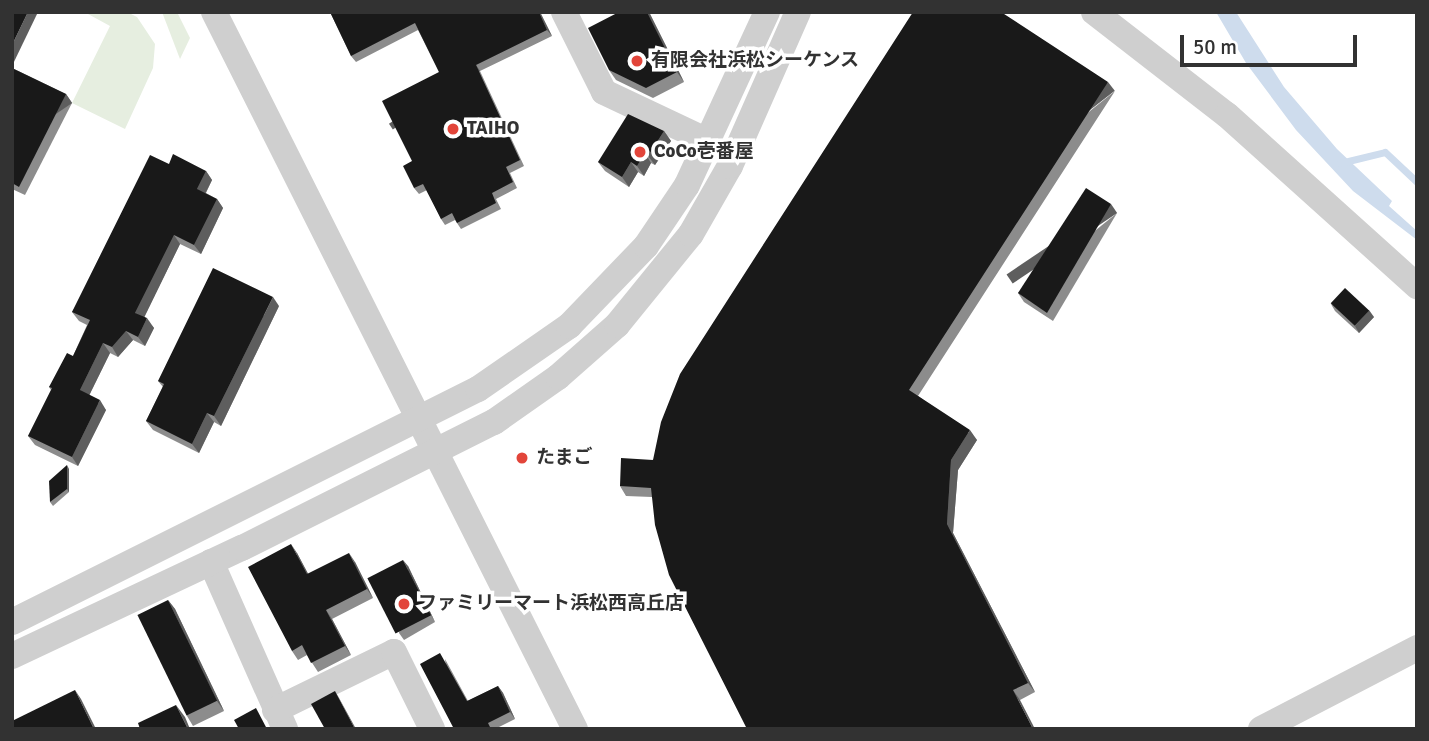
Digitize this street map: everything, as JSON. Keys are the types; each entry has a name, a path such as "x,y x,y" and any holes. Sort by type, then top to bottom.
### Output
{"street":[{"path":"214,12 575,729"},
{"path":"564,12 604,92 710,142"},
{"path":"12,622 510,370 596,301 651,239 710,142 767,12"},
{"path":"12,656 211,562 494,422 558,377 643,296 712,201 798,12"},
{"path":"1094,12 1227,115 1417,286"},
{"path":"211,562 280,719 394,652 432,729"},
{"path":"1261,729 1417,648"}],"shaded area":[{"path":"127,12 137,17 155,44 153,68 125,129 72,103 110,26 88,14"},
{"path":"162,12 177,12 190,38 180,59"}],"water":[{"path":"1216,12 1236,12 1284,87 1337,149 1392,201 1389,206 1417,231 1417,240 1353,191 1296,130 1246,63"}],"building":[{"path":"12,12 28,12 12,45"},
{"path":"330,12 539,12 547,30 476,65 520,160 506,167 513,182 492,193 496,203 457,223 452,213 441,219 423,184 414,188 403,166 412,161 382,101 439,72 415,23 351,56"},
{"path":"619,12 647,12 677,72 646,88 609,70 588,28"},
{"path":"913,12 1001,12 1108,82 909,390 970,430 951,460 947,524 1028,683 1013,690 1033,729 747,729 669,575 655,525 651,488 620,486 621,458 653,460 661,422 680,374"},
{"path":"12,68 66,94 19,187 12,183"},
{"name":"CoCo壱番屋","path":"628,114 664,131 648,156 645,153 637,166 631,162 622,177 598,162"},
{"path":"173,154 206,171 197,189 217,199 194,245 174,235 135,313 147,318 138,337 126,331 112,347 103,343 80,390 100,400 72,457 28,436 67,353 73,356 90,320 72,312 150,155 169,164"},
{"path":"1086,188 1111,204 1047,313 1018,293"},
{"path":"213,268 273,297 214,416 207,413 192,444 146,421 164,384 158,381"},
{"path":"1345,288 1369,311 1355,326 1331,303"},
{"path":"67,465 67,489 50,502 49,481"},
{"path":"291,544 307,574 349,553 367,589 326,610 345,646 311,663 302,645 292,651 248,567"},
{"name":"ファミリーマート浜松西高丘店","path":"403,560 431,615 396,633 367,578"},
{"path":"168,600 217,701 187,716 137,615"},
{"path":"440,653 467,701 498,686 510,712 488,723 491,729 454,729 420,664"},
{"path":"75,690 94,729 12,729 12,721"},
{"path":"335,691 355,729 325,729 311,704"},
{"path":"176,705 188,729 140,729 138,723"},
{"path":"256,708 267,729 239,729 234,720"}],"waterway":[{"path":"1340,163 1385,152 1417,182"}],"place":[{"name":"有限会社浜松シーケンス","path":"637,61"},
{"name":"TAIHO","path":"453,129"},
{"name":"CoCo壱番屋","path":"640,152"},
{"name":"たまご","path":"522,458"},
{"name":"ファミリーマート浜松西高丘店","path":"404,604"}]}
